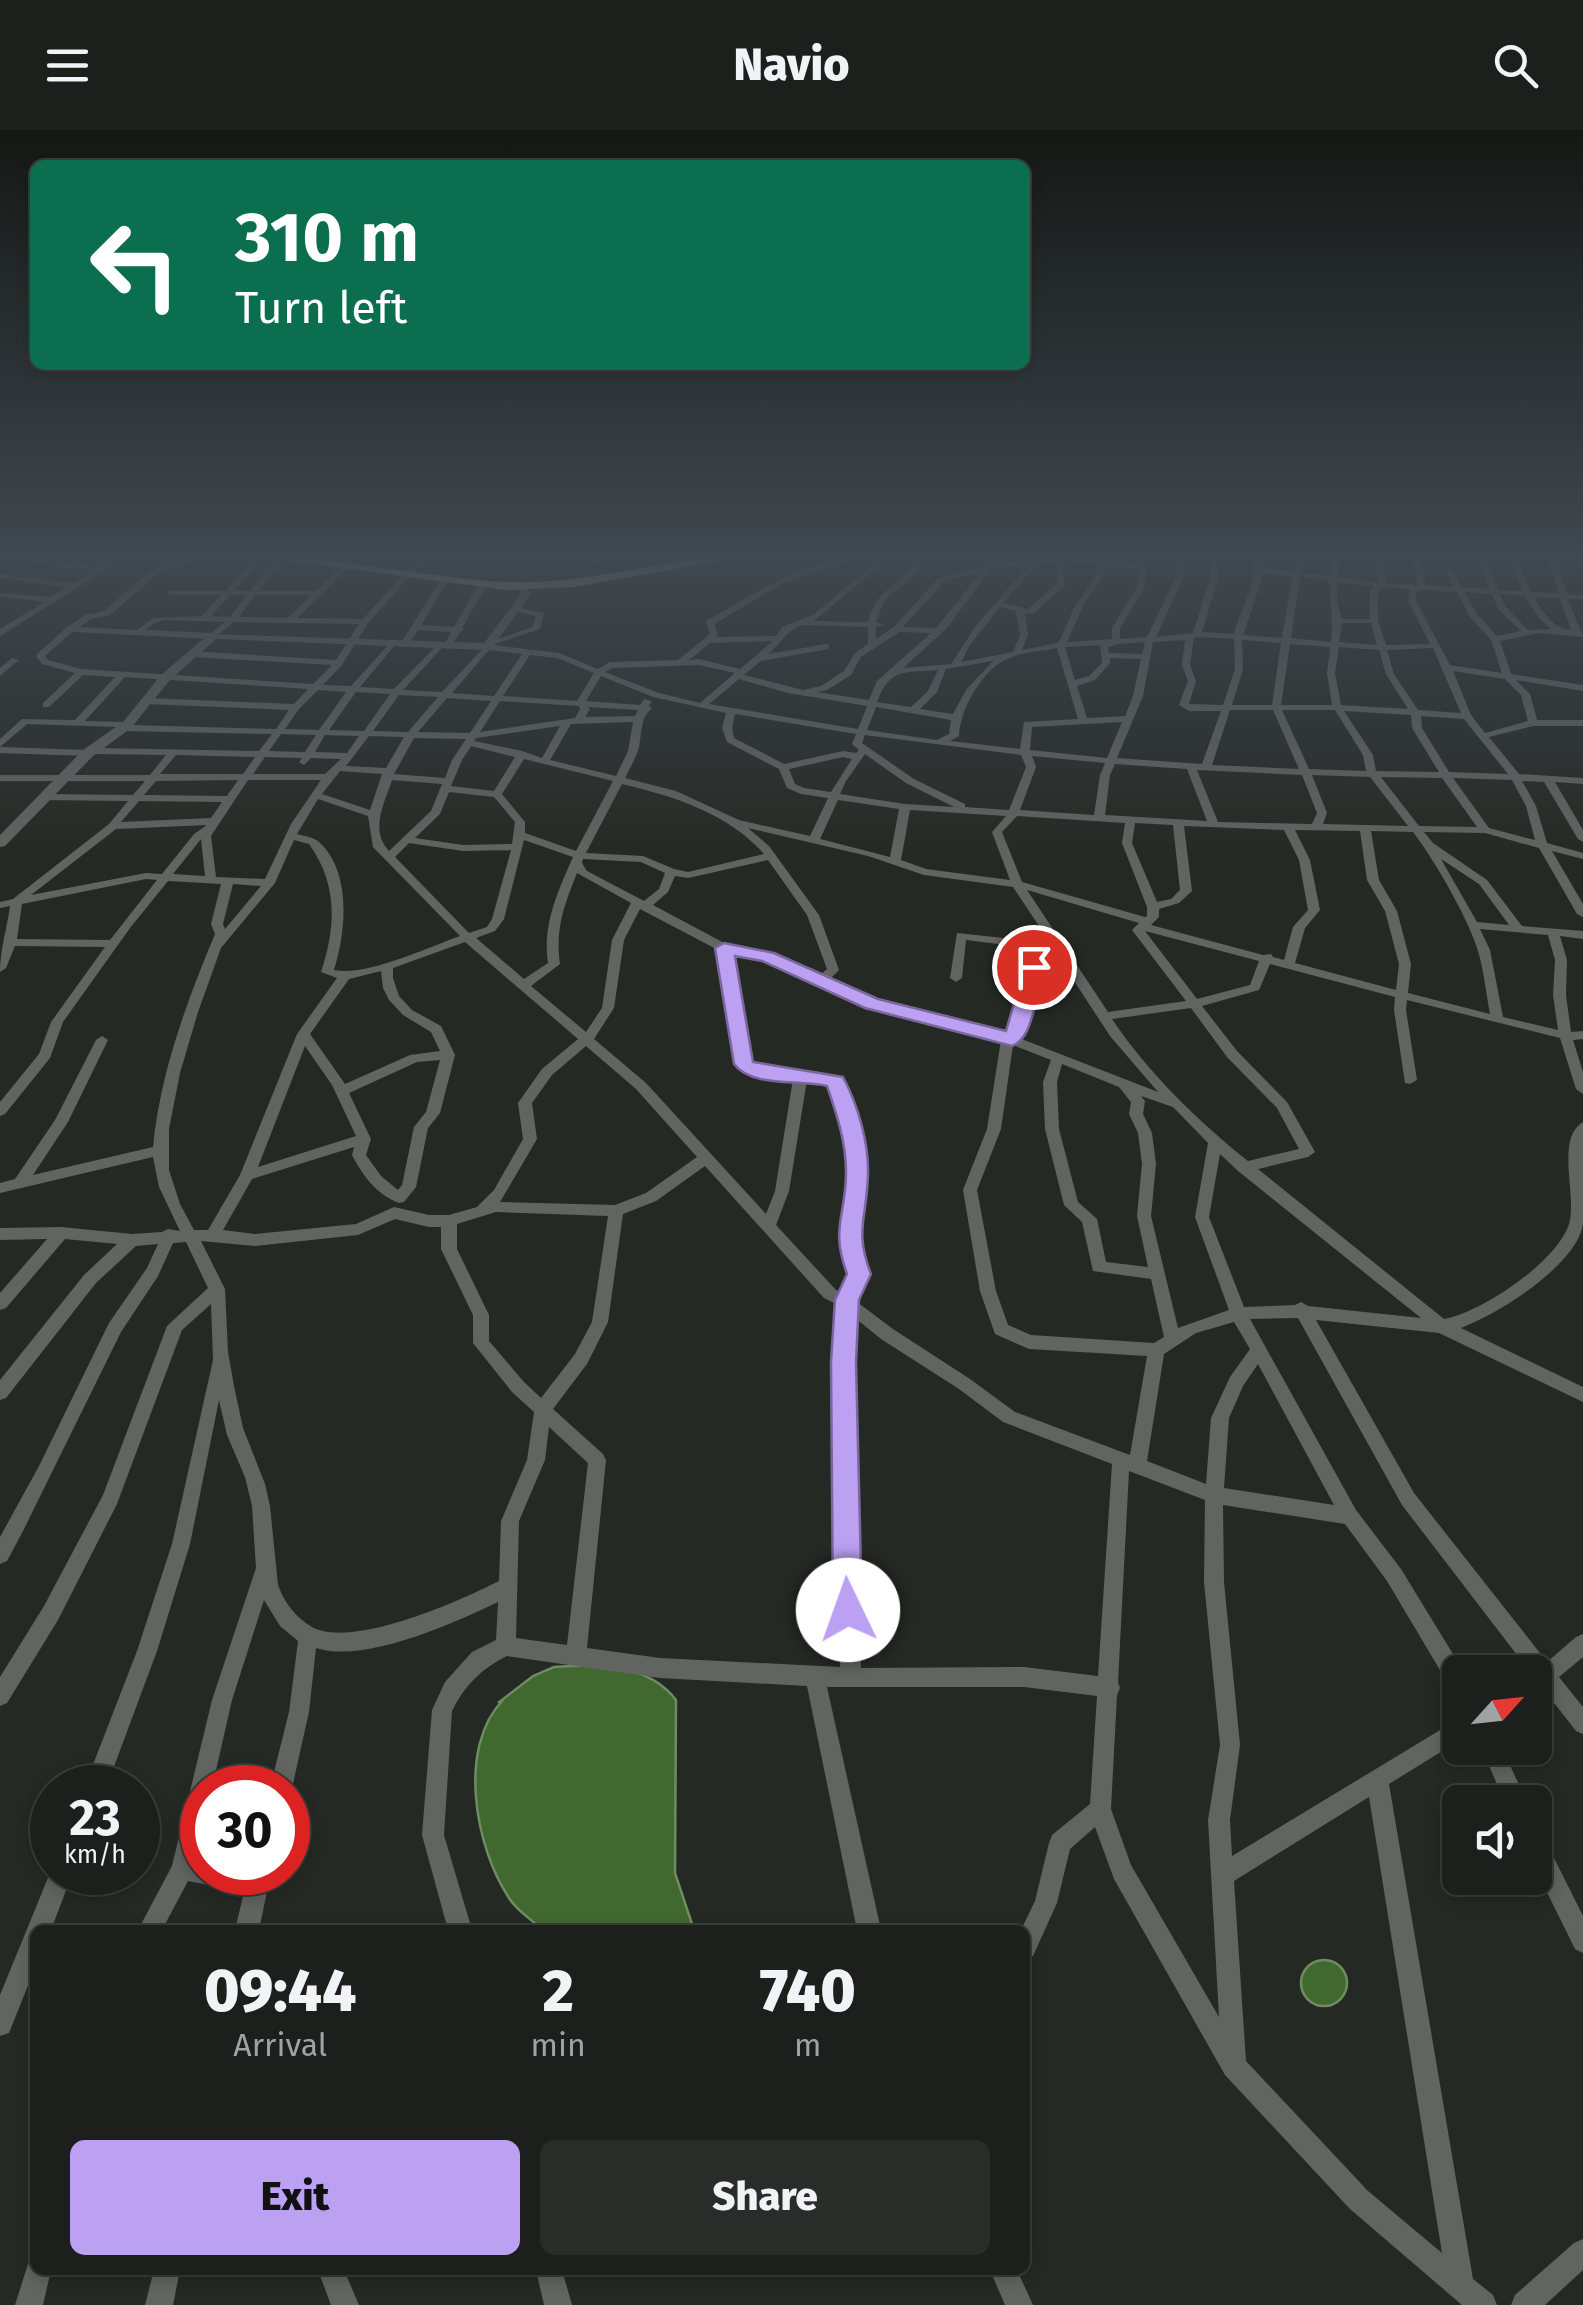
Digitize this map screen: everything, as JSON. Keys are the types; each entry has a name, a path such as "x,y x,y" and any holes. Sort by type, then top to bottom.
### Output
{"street":[{"path":"41,658 44,662 80,672 448,692 647,708"},
{"path":"2,840 63,777 124,726 188,658"},
{"path":"249,658 339,663"},
{"path":"210,879 206,836 213,824 296,707 343,658"},
{"path":"295,778 355,687 385,658"},
{"path":"215,948 269,883 294,837 296,824 331,772 370,733 398,690 432,658"},
{"path":"479,658 411,734 386,774 386,793 373,814 377,844 469,939 641,1086 830,1294 847,1300 885,1332 981,1394 1009,1417 1214,1495 1350,1516"},
{"path":"389,857 436,812 471,740 523,658"},
{"path":"564,658 656,695 702,706 1025,752 1307,772 1371,771 1583,781"},
{"path":"682,660 686,658"},
{"path":"702,706 755,659 763,658"},
{"path":"807,691 824,688 848,673 857,658"},
{"path":"814,840 834,796 861,754 858,744 873,704 889,674 907,658"},
{"path":"955,666 958,658"},
{"path":"848,673 942,670 997,658"},
{"path":"941,741 954,736 953,717 1003,658"},
{"path":"1064,658 1084,722"},
{"path":"1073,684 1092,678 1105,658"},
{"path":"1099,818 1110,760 1138,696 1146,658 1140,658"},
{"path":"1188,658 1186,665 1192,681 1184,705 1222,709 1338,707 1467,716"},
{"path":"1207,766 1241,658"},
{"path":"1283,658 1276,707 1322,812 1316,828"},
{"path":"1333,658 1338,707 1368,755 1371,771 1427,843 1484,950 1496,1020"},
{"path":"1386,658 1390,674 1416,714 1418,728 1449,774 1458,797 1485,830"},
{"path":"1440,658 1467,716 1515,776 1531,806 1541,842 1583,914"},
{"path":"1501,658 1507,676 1525,694 1533,723"},
{"path":"0,673 16,660"},
{"path":"581,703 598,674 610,664 682,660 788,690 953,717"},
{"path":"1447,667 1577,688 1583,703"},
{"path":"915,709 932,692 942,670"},
{"path":"46,705 80,672"},
{"path":"78,722 122,675"},
{"path":"766,717 788,690"},
{"path":"524,985 554,964 551,938 585,839 594,830 633,750 638,719 647,708 647,701 656,695"},
{"path":"147,701 296,707"},
{"path":"546,759 585,709 581,703"},
{"path":"731,711 727,728 730,740 783,768 791,786 800,792 974,812 1178,824 1485,830 1583,856"},
{"path":"471,740 572,721 638,719"},
{"path":"1125,719 1027,724 1025,752 1031,767 1012,814 997,832 1018,884 1108,1016 1115,1033 1176,1104 1243,1168 1444,1327 1583,1395"},
{"path":"0,747 20,722 411,734 471,740 546,759 580,773 618,778 693,801 736,822 924,872 1018,884 1143,924 1496,1020 1568,1036 1583,1035"},
{"path":"1483,736 1533,723 1583,724"},
{"path":"0,747 350,756"},
{"path":"0,968 10,942 17,902 113,826 172,754"},
{"path":"497,794 522,754"},
{"path":"783,768 842,754 861,754 974,812"},
{"path":"1190,765 1214,824"},
{"path":"0,778 295,778 331,772 386,774 497,794 520,822 498,919 491,928 387,966 345,976 327,972 340,924 325,858 313,842 294,837"},
{"path":"1568,780 1583,774"},
{"path":"1547,778 1583,839"},
{"path":"314,795 373,814"},
{"path":"43,797 230,799"},
{"path":"895,862 906,806"},
{"path":"1130,820 1128,843 1153,907 1152,917 1143,924"},
{"path":"736,822 770,856 813,914 833,970 820,981"},
{"path":"113,826 213,824"},
{"path":"0,1111 5,1094 45,1055 56,1022 113,944 198,836 213,824"},
{"path":"1153,907 1175,901 1186,892 1178,824"},
{"path":"1288,828 1309,864 1308,894 1314,910 1298,927 1289,963"},
{"path":"1365,829 1372,880 1392,911 1402,944 1404,994 1400,1010 1410,1080"},
{"path":"408,840 474,848 518,841 580,860 642,859 688,875 770,856"},
{"path":"1427,843 1483,882 1520,931"},
{"path":"580,860 584,874 724,948 767,957 897,1012 950,1020 1010,1039 1176,1104"},
{"path":"303,1034 341,1091 364,1139 359,1155 394,1204 449,1221 484,1207 498,1194 530,1139 525,1102 547,1072 588,1038 608,1008 618,940 640,906 664,890 671,872"},
{"path":"0,905 123,879 169,877 269,883"},
{"path":"207,1765 222,1700 263,1573 264,1533 257,1486 234,1430 220,1355 216,1289 166,1184 160,1150 187,1030 222,934 218,924 228,880"},
{"path":"1143,924 1151,949 1232,1054 1282,1105 1308,1152 1243,1168"},
{"path":"1471,926 1583,935"},
{"path":"1046,930 1035,944 1036,980 1028,990 1026,1006 1010,1039 994,1129 986,1140 970,1190 988,1291 1001,1329 1029,1342 1156,1350"},
{"path":"1553,934 1562,955 1559,999 1583,1089"},
{"path":"956,978 961,936 1035,944"},
{"path":"10,942 113,944"},
{"path":"724,948 744,1064 753,1072 801,1073 836,1082 853,1133 857,1174 848,1244 859,1274 847,1300 844,1542 852,1678"},
{"path":"1108,1016 1194,1004 1255,987 1267,958"},
{"path":"0,1234 61,1233 132,1240 213,1234 255,1240 358,1229 394,1204 409,1187 421,1126 433,1112 448,1055 434,1027 412,1019 388,990 387,966"},
{"path":"213,1234 247,1175 303,1034 345,976"},
{"path":"21,1181 60,1122 102,1040"},
{"path":"341,1091 415,1058 448,1055"},
{"path":"1058,1057 1050,1082 1052,1129 1070,1205 1089,1219 1098,1267 1156,1274"},
{"path":"769,1225 782,1191 801,1073"},
{"path":"1124,1084 1138,1101 1136,1114 1145,1134 1148,1164 1144,1216 1172,1338"},
{"path":"1483,2305 1359,2200 1234,2066 1122,1871 1100,1810 1110,1688 1112,1554 1156,1350 1172,1338 1239,1316 1301,1308 1444,1327 1492,1306 1529,1283 1559,1253 1577,1224 1581,1199 1577,1138 1583,1127"},
{"path":"247,1175 364,1139"},
{"path":"1216,1142 1202,1217 1239,1316 1350,1516 1394,1576 1442,1655"},
{"path":"0,1188 98,1168 160,1150"},
{"path":"484,1207 616,1211 651,1197 707,1157"},
{"path":"506,1646 510,1521 536,1460 543,1409 581,1360 600,1322 616,1211"},
{"path":"449,1221 449,1250 481,1315 481,1343 496,1365 597,1460 576,1657"},
{"path":"0,1304 61,1233"},
{"path":"0,1556 52,1466 116,1326 162,1258 168,1235"},
{"path":"0,1393 90,1279 132,1240"},
{"path":"0,1696 51,1613 110,1498 175,1326 216,1289"},
{"path":"1301,1308 1408,1499 1523,1655"},
{"path":"1234,2066 1219,1820 1230,1745 1214,1582 1214,1495 1220,1418 1236,1382 1257,1352"},
{"path":"104,1765 147,1651 181,1544 220,1355"},
{"path":"263,1573 276,1610 308,1636 328,1642 362,1640 452,1613 507,1586"},
{"path":"286,1765 308,1636"},
{"path":"1552,1672 1583,1644"},
{"path":"459,1925 433,1836 442,1710 468,1670 506,1646 660,1668 852,1678 1024,1677 1110,1688"},
{"path":"815,1676 868,1925"},
{"path":"1552,1691 1583,1724"},
{"path":"1222,1875 1442,1739"},
{"path":"1377,1779 1460,2286"},
{"path":"1030,1937 1046,1903 1060,1843 1100,1810"},
{"path":"153,1925 180,1873"},
{"path":"1552,1878 1583,1941"},
{"path":"41,1925 53,1895"},
{"path":"249,1925 255,1895"},
{"path":"0,2024 30,1952"},
{"path":"1525,2305 1583,2252"},
{"path":"29,2305 37,2275"},
{"path":"159,2305 166,2275"},
{"path":"332,2275 345,2305"},
{"path":"549,2275 558,2305"},
{"path":"1005,2275 1019,2305"}],"shaded area":[{"path":"604,1666 651,1679 676,1700 675,1873 692,1925 537,1925 512,1902 487,1852 476,1797 476,1770 489,1720 503,1700 498,1703 533,1676 554,1667"},
{"path":"1324,1960 1340,1967 1347,1983 1340,1999 1324,2006 1308,1999 1301,1983 1308,1967"}],"route":[{"path":"848,1610 844,1362 847,1300 859,1274 848,1244 857,1174 853,1133 839,1086 830,1078 753,1072 744,1064 732,1014 724,948 767,957 897,1012 950,1020 1012,1040 1023,1016 1028,990 1036,980 1034,967"}]}
